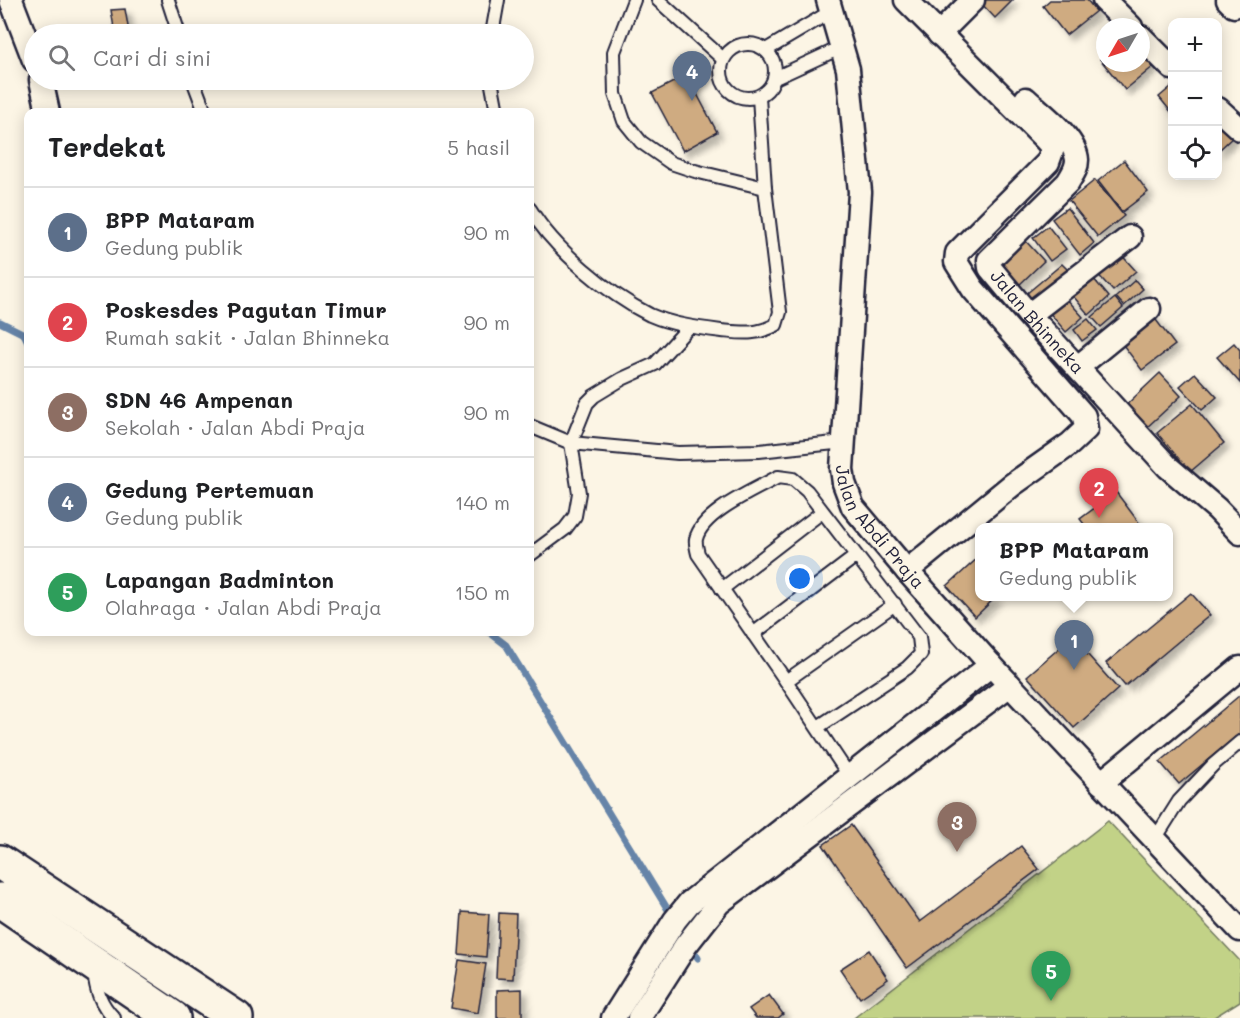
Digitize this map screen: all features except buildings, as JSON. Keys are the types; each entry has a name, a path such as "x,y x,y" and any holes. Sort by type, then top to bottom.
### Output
{"highway":[{"path":"0,862 236,1018"},
{"path":"0,900 172,1018"}],"street":[{"path":"11,0 24,34"},
{"path":"906,0 945,29 1053,148 1048,162 957,253 956,262 981,299 1084,416 1086,429 1070,444 1012,485 907,571"},
{"path":"945,29 973,0"},
{"path":"1104,0 1122,18"},
{"name":"Jalan Abdi Praja","path":"830,6 848,69 860,192 842,469 844,483 853,507 991,665 1240,930"},
{"name":"Jalan Bhinneka","path":"945,29 970,48 1056,126 1071,144 1077,159 1076,169 1068,182 989,260 990,268 1029,315 1168,467 1240,533"},
{"path":"1150,46 1168,63"},
{"path":"43,90 47,108"},
{"path":"1222,113 1240,129"},
{"path":"1029,315 1130,237"},
{"path":"1078,367 1149,309"},
{"path":"613,1018 689,903 991,665"},
{"path":"1101,783 1240,668"},
{"path":"639,1018 686,945 719,903 1010,685"}],"lane":[{"path":"168,0 176,24"},
{"path":"494,24 498,0"},
{"path":"634,0 614,52 615,94 624,121 641,142 671,163 765,188"},
{"path":"658,0 723,59"},
{"path":"766,50 830,6"},
{"path":"750,43 766,50 774,63 775,78 770,90 759,97 742,99 728,91 720,76 723,59 734,47 750,43"},
{"path":"775,78 842,47"},
{"path":"197,90 204,108"},
{"path":"493,90 496,108"},
{"path":"534,216 538,224 574,262 614,292 651,315 689,327 764,332 776,325 780,312 765,188 759,97"},
{"path":"534,552 566,529 575,516 579,493 571,443 587,403 622,378 655,364 689,327"},
{"path":"534,428 571,443 678,453 759,451 844,442"},
{"path":"818,728 907,668 921,654 919,637 807,491 793,479 778,477 720,510 702,527 695,541 698,554 850,777"},
{"path":"722,589 822,512"},
{"path":"753,634 856,556"},
{"path":"786,681 895,604"},
{"path":"1155,839 1179,801 1213,765 1240,742"},
{"path":"94,964 96,988 100,1001 114,1018"}],"green space":[{"path":"1108,821 1240,961 1240,1001 1213,1018 854,1018"}],"waterway":[{"path":"0,322 24,334"},
{"path":"494,636 506,645 673,918"},
{"path":"690,946 698,958"}],"place":[{"name":"Gedung Pertemuan","path":"692,101"},
{"name":"Poskesdes Pagutan Timur","path":"1099,518"},
{"name":"BPP Mataram","path":"1074,670"},
{"name":"SDN 46 Ampenan","path":"957,852"},
{"name":"Lapangan Badminton","path":"1051,1001"}]}
